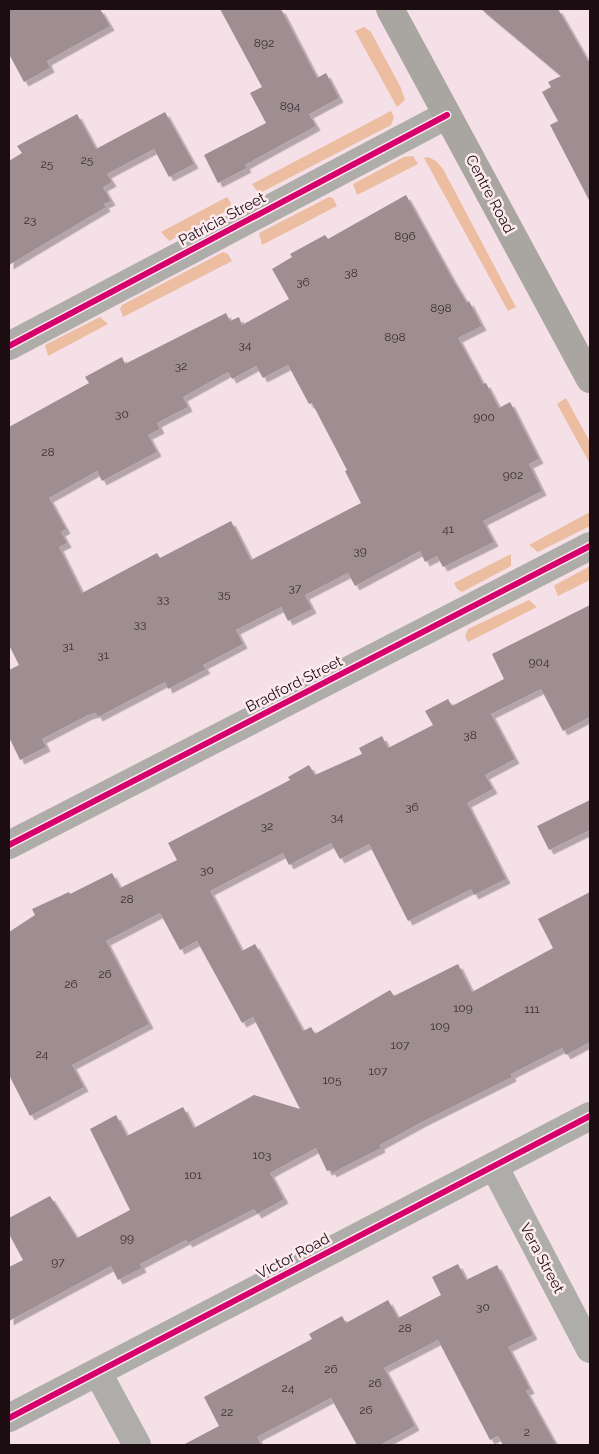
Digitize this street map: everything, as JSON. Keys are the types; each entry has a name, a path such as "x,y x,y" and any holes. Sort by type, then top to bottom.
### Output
{"main road":[{"name":"Centre Road","path":"390,9 590,379"}],"street":[{"name":"Patricia Street","path":"9,346 447,114"},
{"name":"Bradford Street","path":"9,845 590,546"},
{"name":"Victor Road","path":"9,1418 590,1116"},
{"name":"Vera Street","path":"494,1166 590,1349"},
{"path":"98,1373 137,1445"}],"shaded area":[{"path":"364,27 371,32 401,88 405,100 397,107 355,31"},
{"path":"391,111 394,117 391,125 262,192 257,191 252,184"},
{"path":"413,156 418,164 357,195 353,184 404,157"},
{"path":"428,157 436,161 443,169 516,307 508,311 424,158"},
{"path":"227,197 231,203 230,209 169,241 161,232"},
{"path":"329,197 333,198 337,206 262,245 259,233"},
{"path":"223,252 228,254 232,261 123,317 120,309 122,305"},
{"path":"100,317 108,324 48,356 45,345"},
{"path":"566,398 590,442 590,464 557,404"},
{"path":"590,512 590,526 538,552 529,545"},
{"path":"511,554 511,566 462,592 457,589 454,583"},
{"path":"590,566 590,580 558,596 554,586"},
{"path":"529,600 537,607 468,642 465,636 468,629"}],"building":[{"path":"9,9 100,9 110,26 47,61 50,68 24,82 9,54"},
{"path":"220,9 281,9 317,78 326,73 339,98 309,114 316,126 245,165 247,168 218,183 204,155 266,123 250,93 262,87"},
{"path":"481,9 558,9 588,61 590,60 590,202 550,125 558,121 542,92 551,87 548,82 561,76"},
{"path":"165,112 194,164 169,177 154,149 107,174 112,182 103,187 111,201 104,204 106,207 9,265 9,161 22,153 17,146 77,114 96,149"},
{"path":"406,195 453,280 467,303 469,301 482,326 458,338 483,384 486,383 499,408 510,402 539,459 529,464 542,491 483,521 494,542 443,567 437,556 425,562 420,551 355,586 348,573 305,595 312,609 288,621 281,607 236,630 243,644 203,665 206,669 168,689 165,682 98,717 96,713 88,715 42,739 46,747 20,760 9,737 9,670 19,665 9,645 9,427 89,383 85,377 122,357 125,364 226,313 230,321 239,317 242,325 289,299 272,269 292,257 290,254 325,235 328,239","holes":["288,365 309,404 312,403 347,470 345,471 361,503 251,560 231,521 160,558 157,553 82,593 59,547 67,543 61,532 66,529 49,498 97,471 102,481 157,452 148,435 160,429 157,423 188,407 183,397 228,372 232,379 256,366 263,378"]},
{"path":"590,605 590,717 563,731 541,689 491,714 515,759 485,775 493,789 467,803 506,879 474,895 471,889 408,921 369,844 340,859 331,843 289,865 283,853 210,891 242,951 255,944 303,1031 311,1027 315,1034 390,990 394,996 458,964 472,992 553,948 538,919 590,892 590,1042 566,1055 562,1048 511,1074 512,1077 422,1122 380,1145 381,1148 332,1173 331,1170 327,1171 316,1148 270,1173 284,1199 257,1214 254,1209 188,1243 186,1240 140,1264 142,1268 118,1280 111,1266 9,1321 9,1267 23,1260 9,1234 9,1218 50,1196 77,1238 130,1210 90,1129 116,1115 127,1136 183,1107 194,1128 254,1095 300,1109 253,1017 242,1023 197,941 180,950 160,913 106,941 149,1024 72,1065 84,1087 30,1116 9,1075 9,932 35,915 32,909 69,892 70,894 112,873 120,888 177,860 168,843 290,780 288,777 309,765 315,775 362,754 359,748 382,736 388,748 433,725 425,711 448,699 452,706 504,679 492,654"},
{"path":"590,800 590,830 549,850 537,826"},
{"path":"458,1264 466,1280 497,1265 533,1335 508,1347 530,1389 526,1391 556,1445 503,1445 498,1436 490,1440 438,1340 384,1368 415,1426 380,1445 357,1445 331,1398 257,1437 261,1445 183,1445 219,1426 204,1397 312,1339 309,1334 342,1316 346,1323 388,1300 398,1318 441,1295 432,1277"}],"cycle path":[{"path":"9,346 447,115"},
{"path":"9,845 590,546"},
{"path":"9,1418 590,1116"}]}
